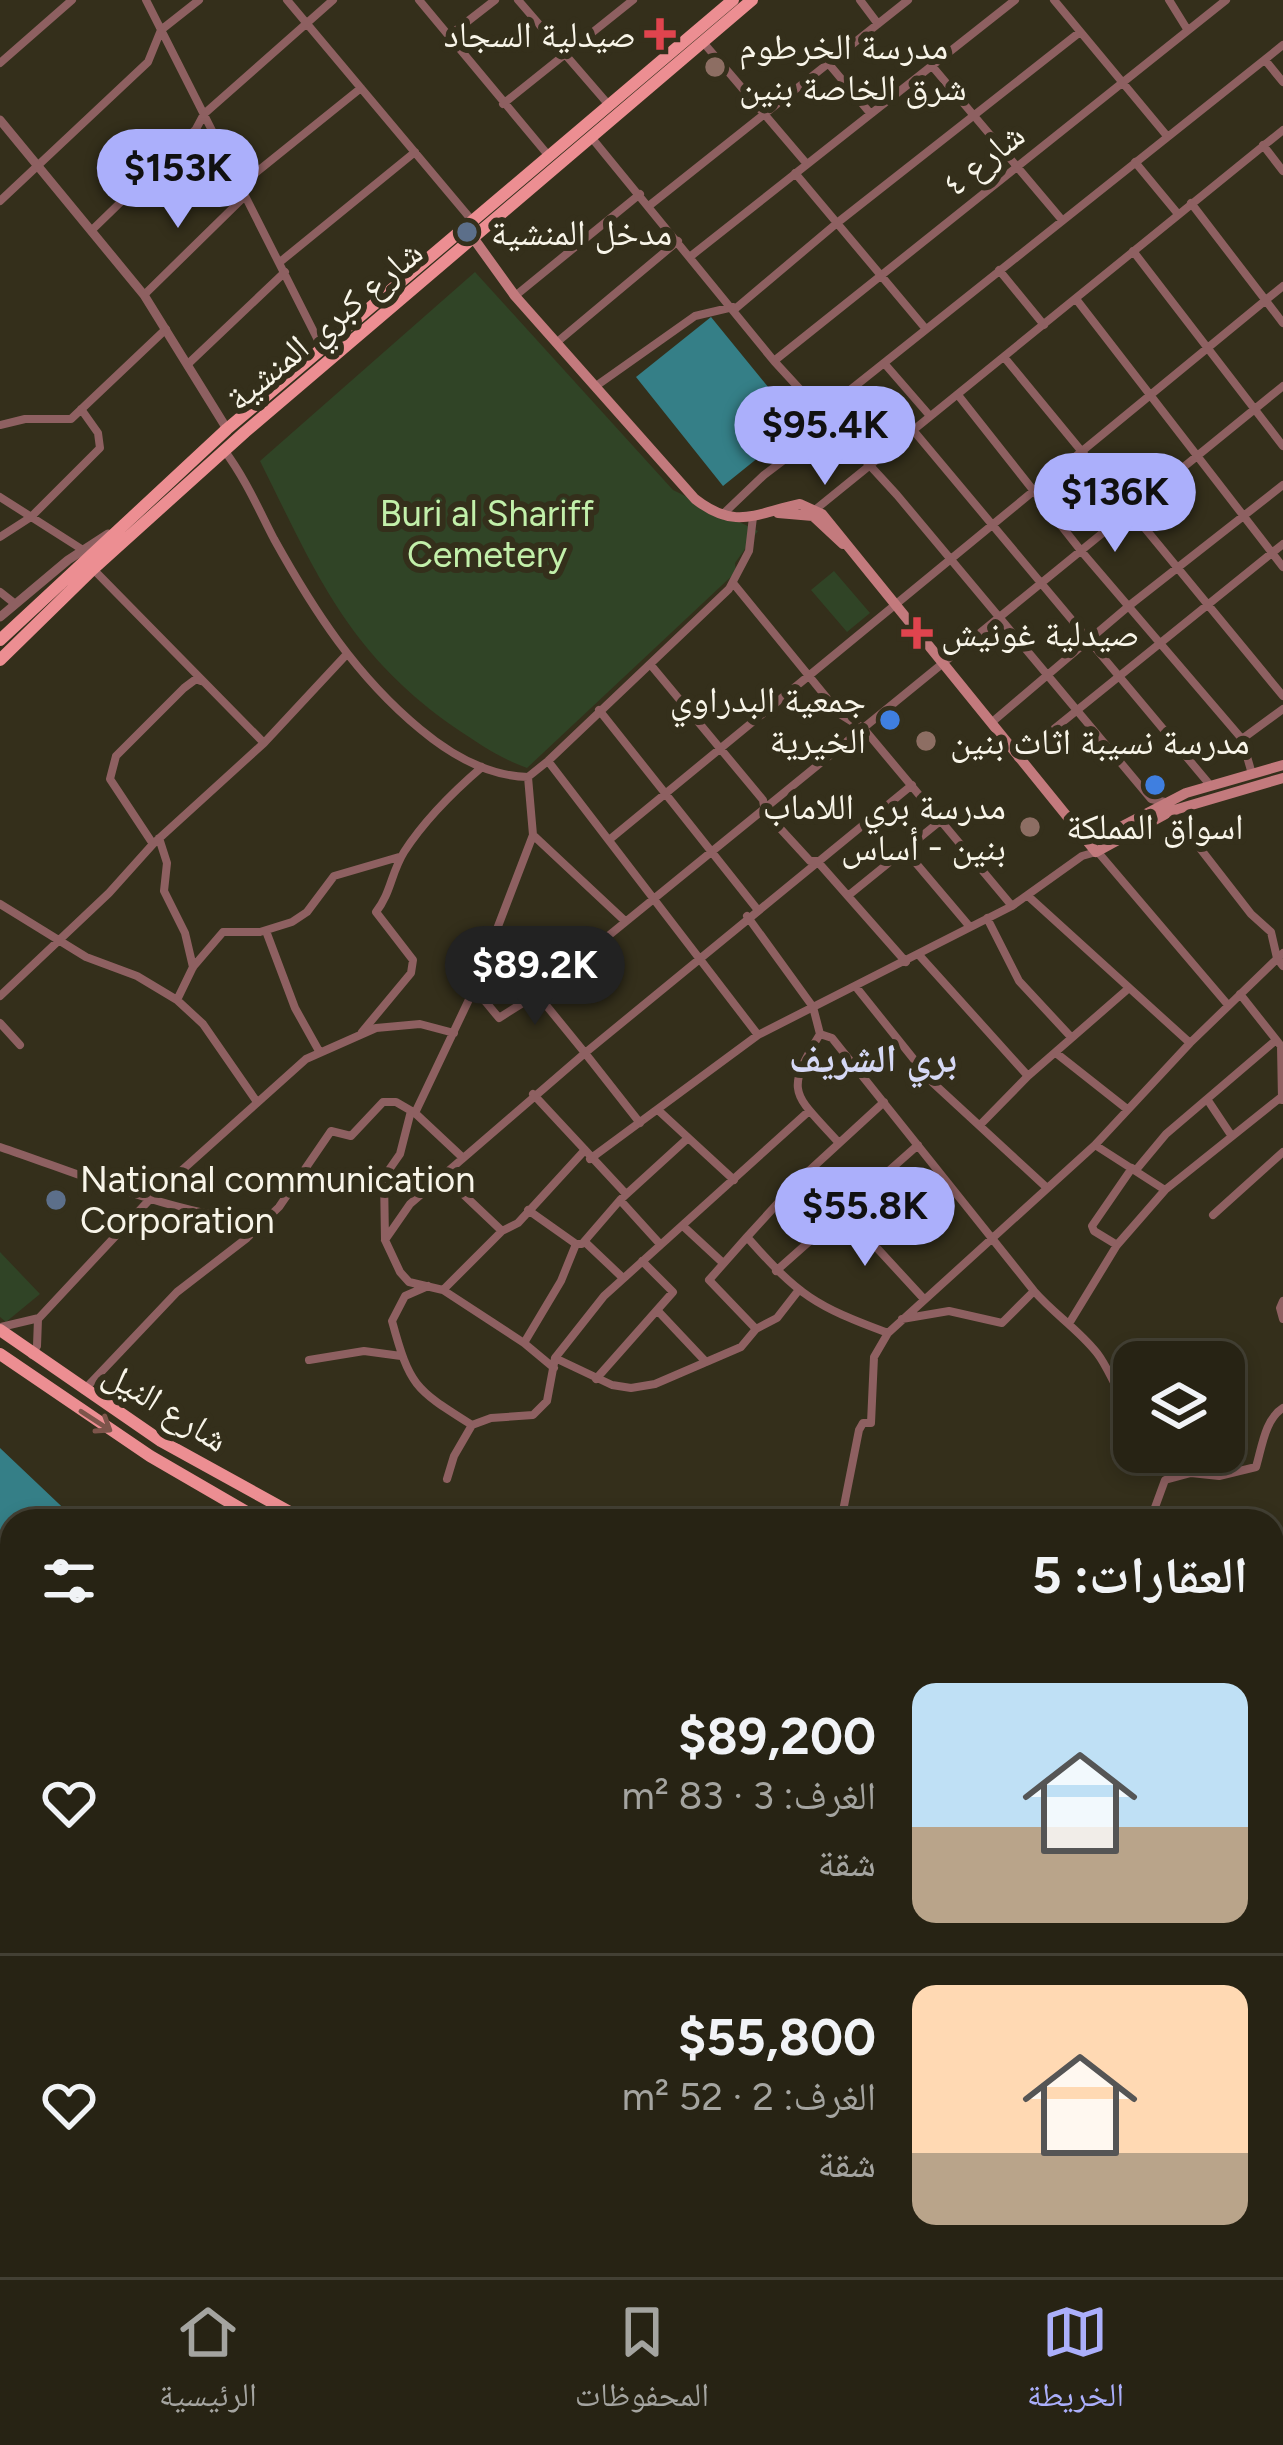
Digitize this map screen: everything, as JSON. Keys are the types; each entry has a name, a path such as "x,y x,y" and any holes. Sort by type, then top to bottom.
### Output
{"main road":[{"name":"شارع كبري المنشية","path":"0,660 93,568 473,228 548,155 734,0"},
{"name":"شارع كبري المنشية","path":"0,640 227,428 752,0"},
{"path":"473,228 515,296 695,499 721,516 753,517 800,504 815,508 1094,849 1210,785 1283,765"},
{"path":"775,512 813,516 833,539 848,547"},
{"path":"1168,807 1283,778"},
{"name":"شارع النيل","path":"0,1329 84,1390 228,1481 283,1509"},
{"name":"شارع النيل","path":"0,1354 150,1456 241,1509"}],"street":[{"path":"0,63 72,0"},
{"path":"146,0 322,350"},
{"path":"0,201 148,62 161,30 199,0"},
{"path":"287,0 473,228"},
{"path":"92,230 196,129 204,114 333,0"},
{"path":"419,0 548,155"},
{"path":"450,35 496,0"},
{"path":"518,0 608,104"},
{"path":"503,104 633,0"},
{"path":"860,0 878,24"},
{"path":"650,206 908,0"},
{"path":"692,256 1015,0"},
{"path":"1168,0 1186,29"},
{"name":"شارع ٤","path":"774,361 1226,0"},
{"path":"1057,1 1167,136"},
{"path":"594,388 694,316 734,308 1080,32"},
{"path":"703,41 806,163"},
{"path":"820,414 1283,45"},
{"path":"1265,60 1283,82"},
{"path":"828,63 870,113"},
{"path":"932,66 1061,220"},
{"path":"238,187 361,88"},
{"path":"0,120 144,295 227,428"},
{"path":"815,508 1283,130"},
{"path":"590,136 774,361 950,559 1151,800 1168,807 1251,914 1271,932 1281,959 1228,1005 1094,1145 888,1333 874,1357 871,1423 863,1423 859,1430 843,1509"},
{"path":"1263,145 1283,171"},
{"path":"280,262 415,152"},
{"path":"1135,162 1178,214"},
{"path":"795,173 926,328"},
{"path":"515,296 640,194"},
{"path":"144,295 243,198"},
{"path":"1191,203 1283,323"},
{"path":"556,343 678,241"},
{"path":"1133,251 1283,446"},
{"path":"999,270 1044,325"},
{"path":"188,363 285,272"},
{"path":"609,840 1283,286"},
{"path":"1076,298 1283,566"},
{"path":"0,425 25,419 71,419 167,328"},
{"path":"1004,358 1283,696"},
{"path":"884,363 930,417"},
{"path":"474,988 499,1018 537,994 1283,386"},
{"path":"958,395 1082,552 1242,739 1252,774"},
{"path":"0,537 31,517 100,448 98,433 81,409"},
{"path":"721,516 764,475 830,425"},
{"path":"913,430 1210,785"},
{"path":"224,450 346,655 398,711 442,747 504,775 528,778 733,584 749,550 753,517"},
{"path":"990,724 1130,604 1283,485"},
{"path":"0,497 83,550"},
{"path":"0,617 112,532"},
{"path":"1018,758 1283,544"},
{"path":"93,568 264,743"},
{"path":"733,584 840,714 864,729 1012,906"},
{"path":"0,592 14,603"},
{"path":"0,996 156,841 264,743 346,655"},
{"path":"650,664 722,747 763,800 765,812 849,895 906,962"},
{"path":"193,967 185,933 164,890 167,863 110,779 116,756 184,688 201,680"},
{"path":"1242,739 1283,709"},
{"path":"599,710 664,795 714,849 757,909"},
{"path":"548,761 758,1035"},
{"path":"362,1032 411,973 411,954 376,912 391,893 401,857 457,788 482,766"},
{"path":"528,778 533,835 474,988 413,1112 400,1154 383,1177 385,1240 404,1278 443,1290 555,1364 631,1388 645,1387 741,1347 756,1329 777,1318 798,1291"},
{"path":"385,1240 410,1204 533,1094 912,785"},
{"path":"849,895 939,822"},
{"path":"533,835 626,920"},
{"path":"904,849 970,927"},
{"path":"443,1290 587,1155 640,1123 758,1035 1012,906 1094,849 1228,1005"},
{"path":"177,1000 193,967 224,932 266,931 302,916 334,876 401,857"},
{"path":"1028,896 1190,1043"},
{"path":"0,904 86,957 137,976 177,1000 203,1024 257,1102"},
{"path":"747,916 813,1007 820,1034 796,1075 797,1090 838,1143"},
{"path":"987,918 1019,981 1071,1037"},
{"path":"266,931 295,1008 319,1051"},
{"path":"919,956 1028,1076"},
{"path":"856,986 932,1082 1046,1187"},
{"path":"980,1125 1129,988"},
{"path":"537,994 640,1123"},
{"path":"1070,1322 1117,1245 1165,1190 1282,1100 1282,1054 1240,994"},
{"path":"0,1023 20,1045"},
{"path":"0,1329 39,1318 152,1198 319,1051 362,1032 420,1024 454,1033"},
{"path":"820,1034 832,1038 1034,1291 1099,1355 1113,1381"},
{"path":"1117,1245 1092,1226 1134,1169 1166,1134 1276,1040"},
{"path":"1056,1053 1127,1109"},
{"path":"533,1094 659,1243"},
{"path":"1207,1099 1232,1135"},
{"path":"84,1390 191,1279 290,1195 331,1131 351,1136 383,1102 396,1102 461,1157"},
{"path":"756,1329 709,1282 838,1143 884,1102"},
{"path":"658,1109 734,1180"},
{"path":"447,1479 472,1425 533,1414 547,1401 555,1364 588,1315 659,1243 809,1111"},
{"path":"524,1343 580,1243 688,1138"},
{"path":"776,1271 918,1145"},
{"path":"1094,1145 1165,1190"},
{"path":"0,1147 152,1198 232,1218 266,1220"},
{"path":"1214,1215 1283,1152"},
{"path":"444,1176 502,1231"},
{"path":"528,1210 623,1278"},
{"path":"842,1210 923,1298"},
{"path":"683,1226 723,1263"},
{"path":"747,1237 798,1291 830,1311 888,1333"},
{"path":"596,1378 673,1292 641,1261"},
{"path":"429,1285 405,1296 392,1321 403,1366 423,1394 472,1425"},
{"path":"900,1319 949,1310 1002,1323 1034,1291"},
{"path":"1283,1300 1283,1319"},
{"path":"657,1310 706,1363"},
{"path":"32,1354 39,1318"},
{"path":"309,1360 364,1351 401,1356"},
{"path":"1154,1509 1165,1480 1192,1473 1219,1476 1256,1467 1268,1427 1283,1408"}],"green space":[{"name":"Buri al Shariff Cemetery","path":"475,272 673,490 758,531 735,563 736,572 527,768 454,727 386,670 318,575 260,461"},
{"path":"834,571 870,613 847,632 811,590"},
{"path":"0,1252 40,1294 6,1322 0,1317"}],"water":[{"path":"711,317 799,425 723,486 636,377"},
{"path":"0,1448 64,1509 0,1509"}],"place":[{"name":"صيدلية السجاد","path":"660,34"},
{"name":"مدرسة الخرطوم شرق الخاصة بنين","path":"715,67"},
{"name":"مدخل المنشية","path":"467,232"},
{"name":"صيدلية غونيش","path":"917,633"},
{"name":"جمعية البدراوي الخيرية","path":"890,720"},
{"name":"مدرسة نسيبة اثاث بنين","path":"926,741"},
{"name":"اسواق المملكة","path":"1155,785"},
{"name":"مدرسة بري اللاماب بنين - أساس","path":"1030,827"},
{"name":"National communication Corporation","path":"56,1200"}],"district":[{"name":"بري الشريف","path":"873,1058"}]}
